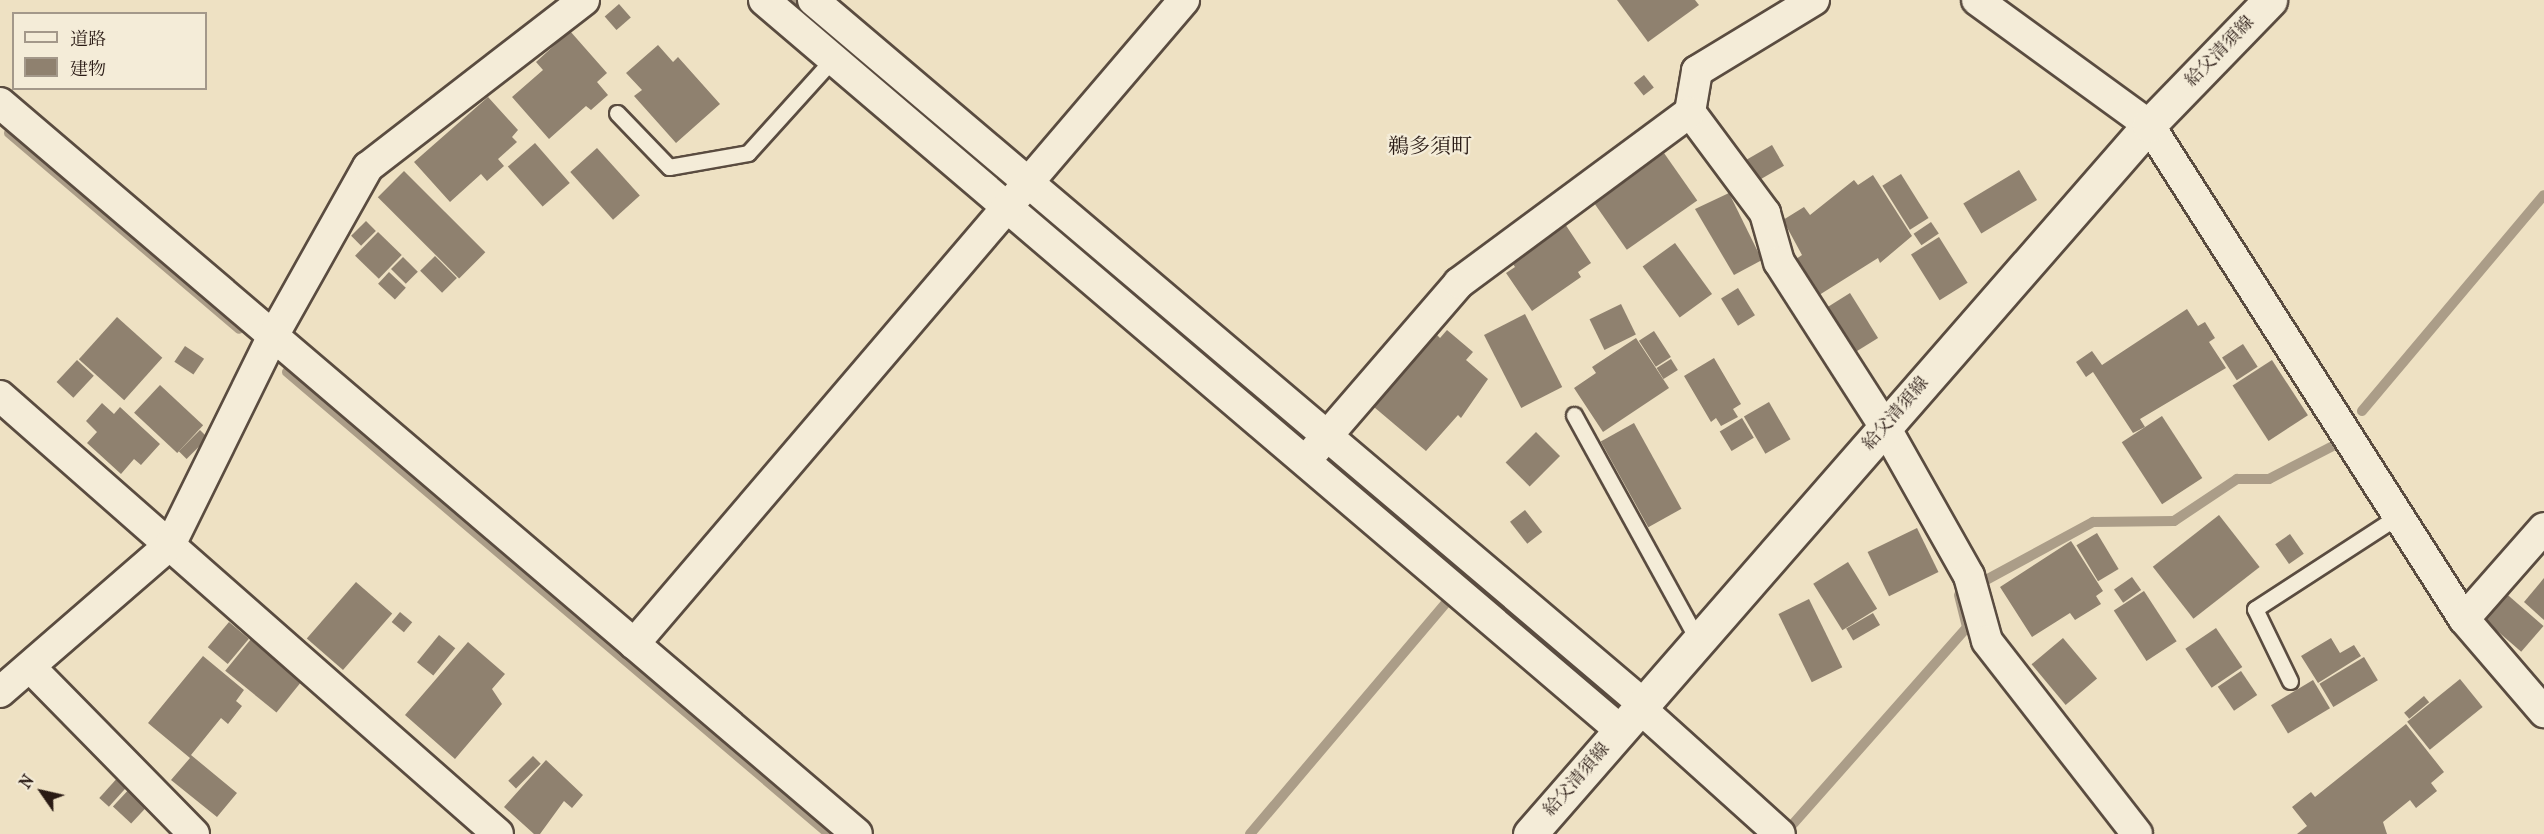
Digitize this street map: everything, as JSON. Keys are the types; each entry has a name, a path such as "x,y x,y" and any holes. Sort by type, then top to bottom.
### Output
{"main road":[{"name":"給父清須線","path":"1530,834 2149,125 2270,0"}],"street":[{"path":"0,692 170,546 273,336 368,167 584,0"},
{"path":"764,0 1305,461 1634,714 1780,834"},
{"path":"813,0 1327,436 1634,714"},
{"path":"634,644 1184,0"},
{"path":"1305,461 1459,283 1690,112 1697,71 1814,0"},
{"path":"1977,0 2149,125 2464,619 2544,712"},
{"path":"0,103 857,834"},
{"path":"1690,112 1765,213 1779,262 1885,427 1969,576 1987,641 2137,834"},
{"path":"0,396 498,834"},
{"path":"2464,619 2544,528"},
{"path":"30,667 194,834"}],"lane":[{"path":"616,113 669,167 748,153 834,59"},
{"path":"1574,415 1698,641"},
{"path":"2290,681 2255,609 2398,516"}],"building":[{"path":"1617,0 1695,0 1699,5 1648,42"},
{"path":"619,4 631,18 616,30 605,16"},
{"path":"570,31 607,73 597,82 608,95 591,110 586,106 549,139 512,97 543,70 536,62"},
{"path":"658,45 673,62 678,57 720,104 676,143 634,96 642,90 626,73"},
{"path":"1644,75 1654,88 1644,96 1634,83"},
{"path":"488,97 518,130 512,137 517,142 498,159 504,166 487,181 481,174 450,202 414,162"},
{"path":"535,143 570,183 543,207 508,167"},
{"path":"1772,145 1784,166 1757,181 1745,160"},
{"path":"597,148 640,196 613,220 570,172"},
{"path":"1664,153 1697,201 1627,250 1594,202"},
{"path":"2019,170 2037,200 1981,233 1963,203"},
{"path":"404,171 485,252 459,278 378,197"},
{"path":"1901,174 1929,218 1910,230 1882,186"},
{"path":"1873,175 1912,236 1880,263 1878,258 1816,297 1793,261 1802,255 1783,220 1804,207 1810,215 1854,180 1858,185"},
{"path":"1729,193 1762,260 1734,275 1695,209"},
{"path":"366,221 376,231 361,246 351,236"},
{"path":"1931,222 1939,234 1921,245 1914,234"},
{"path":"1565,224 1591,263 1578,272 1581,277 1532,311 1506,273 1515,267 1511,261"},
{"path":"378,232 402,255 379,279 355,256"},
{"path":"1939,237 1968,283 1940,300 1911,254"},
{"path":"1675,243 1712,294 1680,317 1643,267"},
{"path":"435,256 457,278 442,293 420,271"},
{"path":"403,257 418,272 406,284 391,269"},
{"path":"389,272 406,288 395,299 378,284"},
{"path":"1738,288 1755,315 1738,326 1721,299"},
{"path":"1850,293 1878,338 1853,354 1825,309"},
{"path":"1621,304 1636,335 1604,350 1590,319"},
{"path":"2187,309 2198,326 2205,322 2215,338 2209,342 2226,368 2140,419 2145,427 2133,433 2093,372 2086,377 2076,362 2092,351 2102,365"},
{"path":"1525,314 1562,387 1521,408 1484,335"},
{"path":"117,317 162,358 124,400 79,359"},
{"path":"1447,330 1473,352 1466,360 1488,379 1461,418 1458,415 1426,451 1374,407 1436,334 1440,338"},
{"path":"1654,331 1671,357 1656,367 1639,341"},
{"path":"1636,338 1669,388 1603,432 1574,388 1596,373 1592,367"},
{"path":"2243,344 2258,367 2237,380 2222,358"},
{"path":"185,346 204,359 193,375 174,362"},
{"path":"1714,358 1741,404 1733,409 1738,417 1721,426 1716,418 1711,422 1684,376"},
{"path":"1671,359 1678,370 1663,379 1657,368"},
{"path":"77,360 94,376 73,398 57,382"},
{"path":"2272,360 2308,415 2269,441 2233,386"},
{"path":"160,385 203,425 177,453 134,413"},
{"path":"1769,402 1790,439 1765,454 1744,416"},
{"path":"102,403 114,414 120,407 160,444 141,465 134,459 121,474 87,443 97,432 86,421"},
{"path":"2162,416 2202,478 2162,504 2122,442"},
{"path":"1742,418 1754,438 1732,451 1720,431"},
{"path":"1634,423 1682,509 1648,527 1601,441"},
{"path":"200,430 208,438 187,459 179,451"},
{"path":"1536,432 1560,456 1530,486 1506,462"},
{"path":"1525,510 1542,532 1527,544 1510,522"},
{"path":"2219,515 2260,567 2193,619 2153,567"},
{"path":"1917,528 1938,572 1889,596 1868,552"},
{"path":"2097,533 2119,569 2098,581 2076,545"},
{"path":"2290,534 2304,554 2289,564 2275,544"},
{"path":"2071,541 2103,591 2096,596 2101,604 2075,620 2070,613 2032,637 2000,587"},
{"path":"1848,562 1877,609 1842,630 1813,584"},
{"path":"2132,577 2141,590 2123,603 2114,590"},
{"path":"2544,578 2544,620 2524,602"},
{"path":"356,582 392,613 343,670 307,639"},
{"path":"2502,590 2544,626 2521,652 2480,616"},
{"path":"2144,591 2177,641 2146,661 2114,611"},
{"path":"1809,599 1842,667 1812,682 1778,614"},
{"path":"400,612 412,622 404,632 392,622"},
{"path":"1873,613 1880,625 1853,641 1846,628"},
{"path":"229,622 249,639 228,664 208,647"},
{"path":"2216,628 2242,667 2212,688 2185,649"},
{"path":"439,635 455,648 433,675 417,662"},
{"path":"2063,638 2097,679 2066,705 2032,664"},
{"path":"2331,638 2340,653 2354,645 2361,656 2318,683 2301,656"},
{"path":"251,639 302,681 276,712 225,671"},
{"path":"468,642 505,674 492,689 502,704 455,759 405,715"},
{"path":"203,656 244,690 236,701 242,706 228,724 221,718 191,755 237,793 217,817 171,780 190,758 148,723"},
{"path":"2364,657 2378,680 2333,707 2319,684"},
{"path":"2241,671 2257,695 2234,711 2218,687"},
{"path":"2460,679 2483,707 2430,750 2407,722"},
{"path":"2313,680 2330,708 2288,734 2271,705"},
{"path":"2424,696 2429,702 2409,719 2404,713"},
{"path":"2406,724 2444,772 2431,783 2437,791 2416,808 2410,800 2383,822 2387,834 2297,834 2307,826 2292,807 2311,792 2315,797"},
{"path":"533,756 541,764 516,789 508,781"},
{"path":"546,760 583,795 572,808 564,801 540,834 534,834 504,807"},
{"path":"120,775 130,784 109,807 99,798"},
{"path":"132,786 150,803 131,824 113,806"}],"waterway":[{"path":"789,0 991,171"},
{"path":"9,133 239,329"},
{"path":"2362,411 2544,195"},
{"path":"1037,210 1307,441"},
{"path":"287,372 829,834"},
{"path":"1986,580 2093,522 2174,521 2237,479 2269,479 2331,447"},
{"path":"1324,456 1605,696"},
{"path":"1793,824 1967,627 1959,595"},
{"path":"1250,834 1451,597"}],"district":[{"name":"鵜多須町","path":"1430,146"}]}
